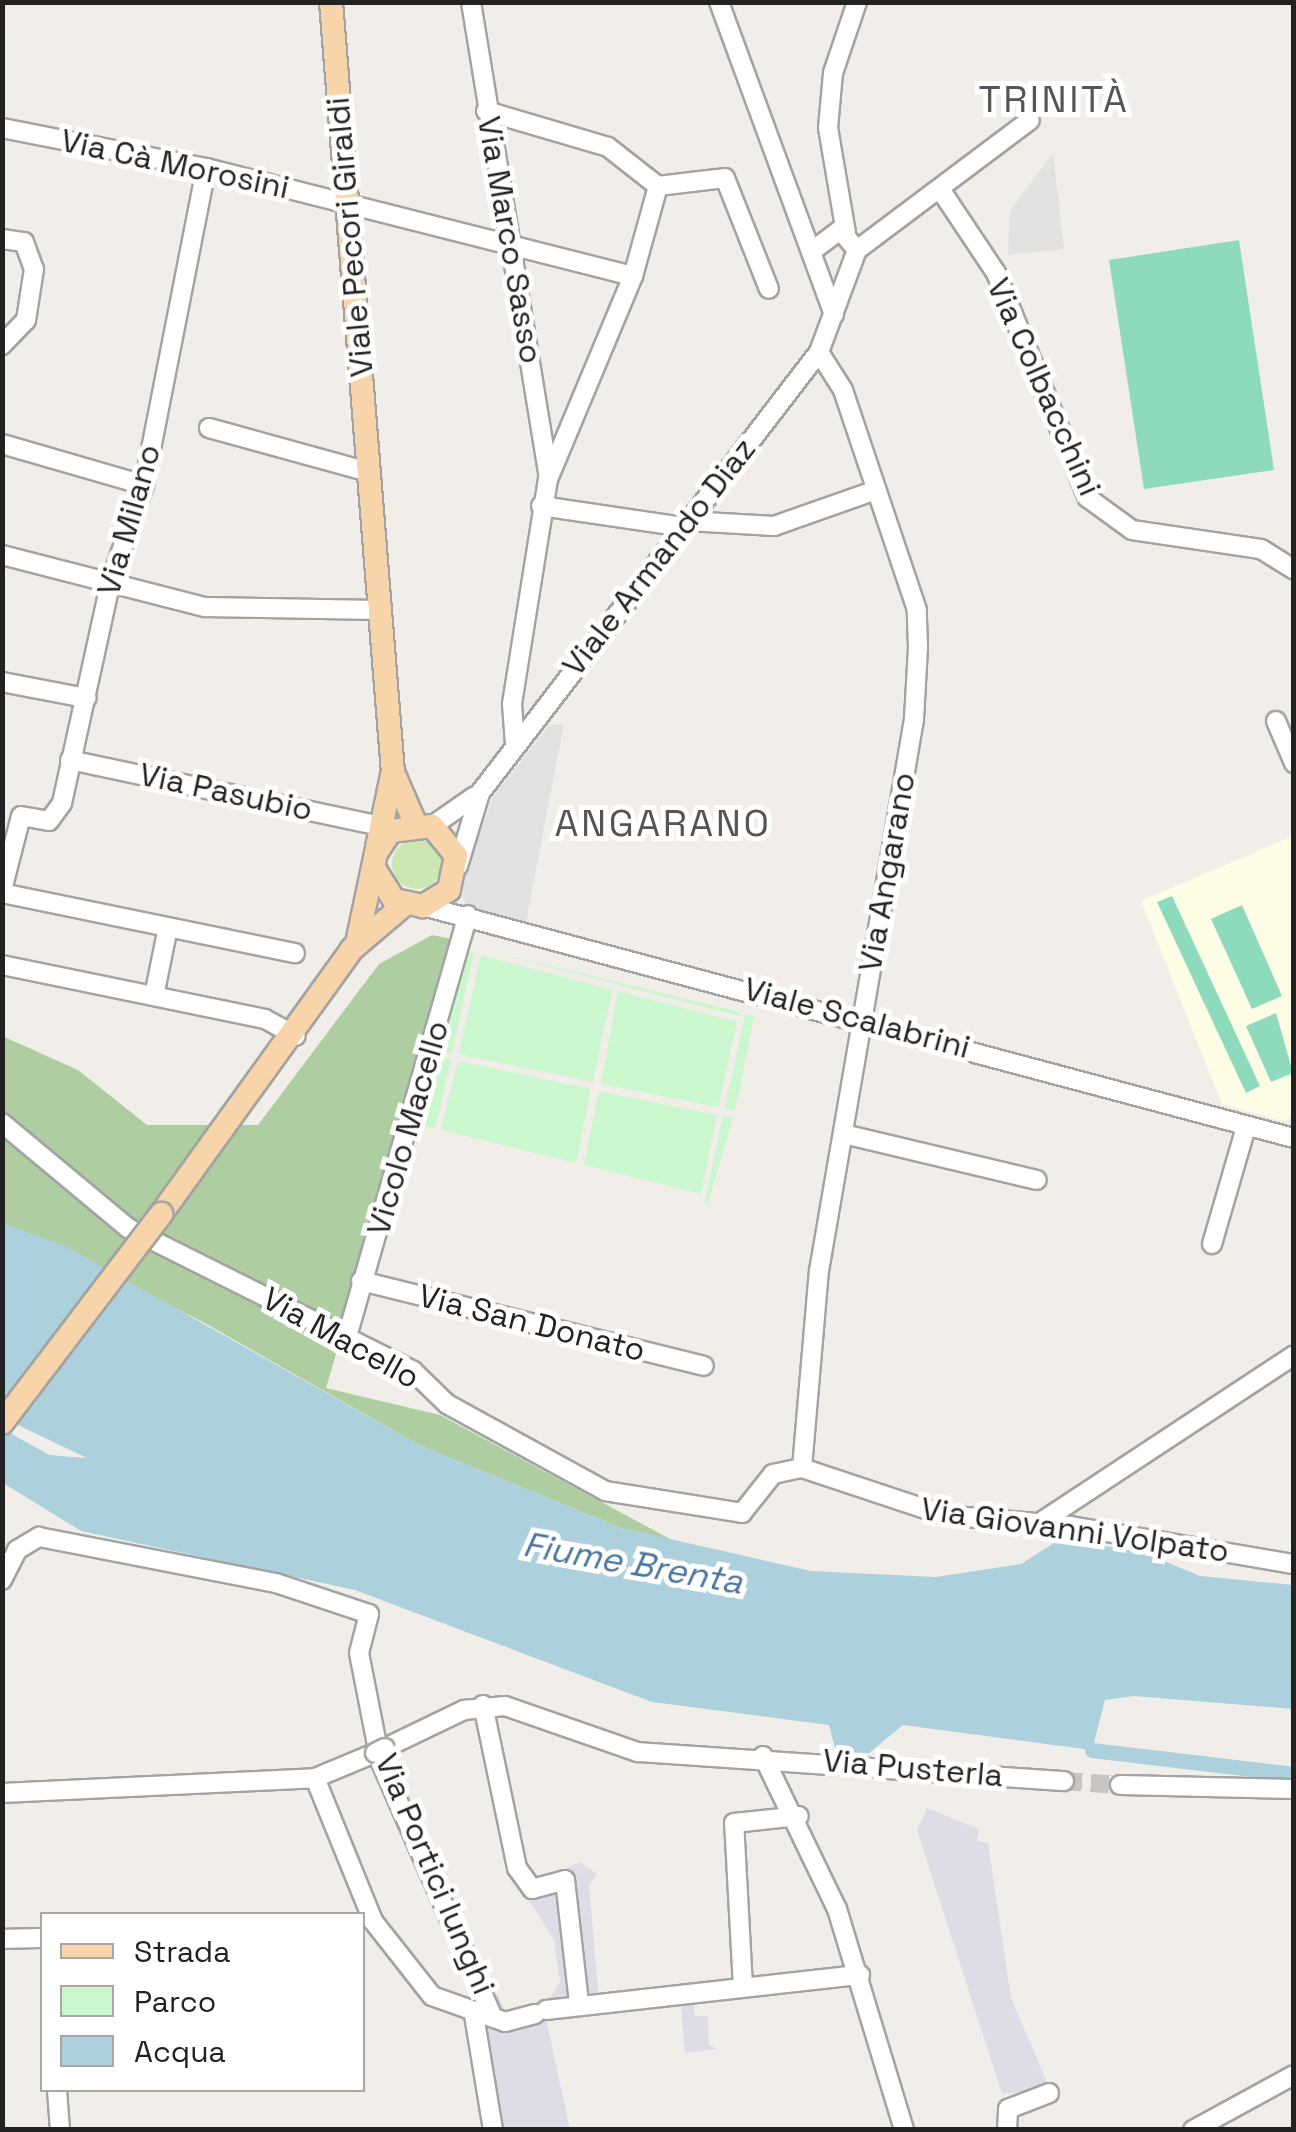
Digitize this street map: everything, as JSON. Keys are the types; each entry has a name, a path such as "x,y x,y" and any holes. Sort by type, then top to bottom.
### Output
{"main road":[{"name":"Viale Pecori Giraldi","path":"331,2 393,772 376,862"},
{"name":"Viale Pecori Giraldi","path":"393,772 424,824"},
{"name":"Viale Armando Diaz","path":"376,862 390,832 424,824"},
{"path":"424,824 453,846 458,867"},
{"path":"376,862 414,905"},
{"path":"2,1422 296,1036 356,946 376,862"},
{"name":"Viale Armando Diaz","path":"449,890 458,867"},
{"path":"356,946 414,905 449,890"}],"street":[{"name":"Via Marco Sasso","path":"471,2 548,478"},
{"path":"719,2 823,268 834,319"},
{"path":"851,245 828,128 855,5"},
{"path":"486,110 608,148 658,186 724,178 769,288"},
{"path":"823,268 851,245 940,189 1030,120"},
{"name":"Via Cà Morosini","path":"2,128 206,168 633,276"},
{"name":"Via Milano","path":"13,820 49,821 70,760 110,581 144,485 206,168"},
{"path":"515,744 512,704 548,478 633,276 658,186"},
{"name":"Via Colbacchini","path":"940,189 996,274 1066,452 1111,522 1261,549 1294,570"},
{"path":"815,249 826,232 851,245"},
{"path":"2,239 24,242 34,269 26,320 2,345"},
{"name":"Viale Armando Diaz","path":"458,867 480,792 819,352 834,319 851,245"},
{"name":"Via Angarano","path":"802,1468 819,1271 914,719 918,647 917,610 842,390 819,352"},
{"path":"209,428 369,472"},
{"path":"2,444 144,485"},
{"path":"542,506 686,524 774,526 876,490"},
{"path":"2,555 205,607 380,610"},
{"path":"2,682 86,698"},
{"path":"1276,721 1294,763"},
{"name":"Via Pasubio","path":"70,760 381,826"},
{"name":"Viale Armando Diaz","path":"424,824 480,792"},
{"path":"13,820 2,892 295,954"},
{"path":"449,890 468,915"},
{"name":"Viale Scalabrini","path":"414,905 468,915 863,1019 1294,1138"},
{"name":"Vicolo Macello","path":"346,1340 361,1282 407,1149 468,915"},
{"path":"154,996 168,928"},
{"path":"2,966 265,1019 296,1036"},
{"name":"Via Macello","path":"2,1123 128,1228 346,1340 604,1492 742,1513 773,1474 802,1468"},
{"path":"1212,1244 1246,1127"},
{"path":"844,1134 1037,1180"},
{"name":"Via San Donato","path":"361,1282 704,1366"},
{"path":"1042,1522 1294,1356"},
{"name":"Via Giovanni Volpato","path":"802,1468 943,1515 1042,1522 1294,1564"},
{"name":"Via Portici lunghi","path":"2,1580 17,1550 39,1537 276,1583 369,1614 359,1653 380,1760 494,2017"},
{"path":"2,1793 315,1778 483,1704 527,1887 564,1880 578,2003"},
{"name":"Via Pusterla","path":"483,1704 638,1752 762,1756 1064,1781"},
{"path":"762,1756 799,1816 860,1976 904,2130"},
{"path":"315,1778 364,1912"},
{"path":"1120,1786 1294,1789"},
{"path":"742,1986 734,1823 799,1816"},
{"path":"368,1922 432,1996 474,2015 494,2017 599,2000 860,1976"},
{"path":"2,1940 40,1938"},
{"path":"474,2015 493,2130"},
{"path":"1193,2130 1294,2075"},
{"path":"56,2092 60,2130"},
{"path":"1008,2130 1008,2110 1049,2093"}],"shaded area":[{"path":"1053,153 1064,249 1008,255 1010,210"},
{"path":"564,724 526,922 475,911 463,900 463,879 493,797 549,725"},
{"path":"1293,836 1294,1113 1286,1122 1222,1104 1141,901"},
{"path":"927,1808 979,1829 977,1841 988,1843 1011,1998 1050,2089 1002,2094 917,1830"},
{"path":"580,1862 597,1874 589,1886 599,1999 545,2014 570,2129 492,2129 470,2020 457,2015 486,1995 498,1995 507,2015 545,2006 560,1982 554,1940 522,1889"},
{"path":"693,1996 695,2016 708,2016 709,2045 718,2049 685,2053 680,1997"}],"green space":[{"path":"1239,240 1274,470 1144,489 1109,260"},
{"path":"417,839 435,846 442,864 435,882 417,889 399,882 392,864 399,846"},
{"path":"1172,896 1260,1086 1246,1093 1157,902"},
{"path":"1242,905 1282,996 1252,1009 1211,919"},
{"path":"432,935 452,939 431,1031 326,1388 440,1415 672,1540 621,1528 419,1445 201,1321 3,1223 2,1036 78,1070 147,1125 258,1125 379,964"},
{"path":"481,949 740,1012 740,1016 739,1016"},
{"path":"466,952 474,953 452,1053 443,1051"},
{"path":"481,955 612,990 593,1082 459,1054"},
{"path":"618,991 737,1022 718,1107 601,1084"},
{"path":"1276,1013 1293,1073 1271,1082 1246,1026"},
{"path":"745,1014 754,1016 735,1111 725,1109"},
{"path":"441,1057 451,1059 435,1128 424,1126"},
{"path":"458,1061 591,1089 576,1163 441,1130"},
{"path":"599,1091 717,1115 701,1194 584,1165"},
{"path":"723,1116 733,1118 708,1203 705,1202"}],"water":[{"name":"Fiume Brenta","path":"2,1223 67,1247 419,1445 621,1528 811,1571 936,1577 1021,1564 1060,1539 1142,1552 1200,1576 1293,1585 1293,1709 1134,1696 1105,1700 1092,1750 903,1725 869,1753 836,1752 829,1725 652,1702 355,1590 81,1531 3,1483 3,1429 49,1455 87,1458 3,1418"}],"waterway":[{"path":"1092,1750 1294,1774"}],"tunnel":[{"path":"1064,1781 1120,1785"}],"district":[{"name":"TRINITÀ","path":"1054,100"},
{"name":"ANGARANO","path":"663,824"}]}
